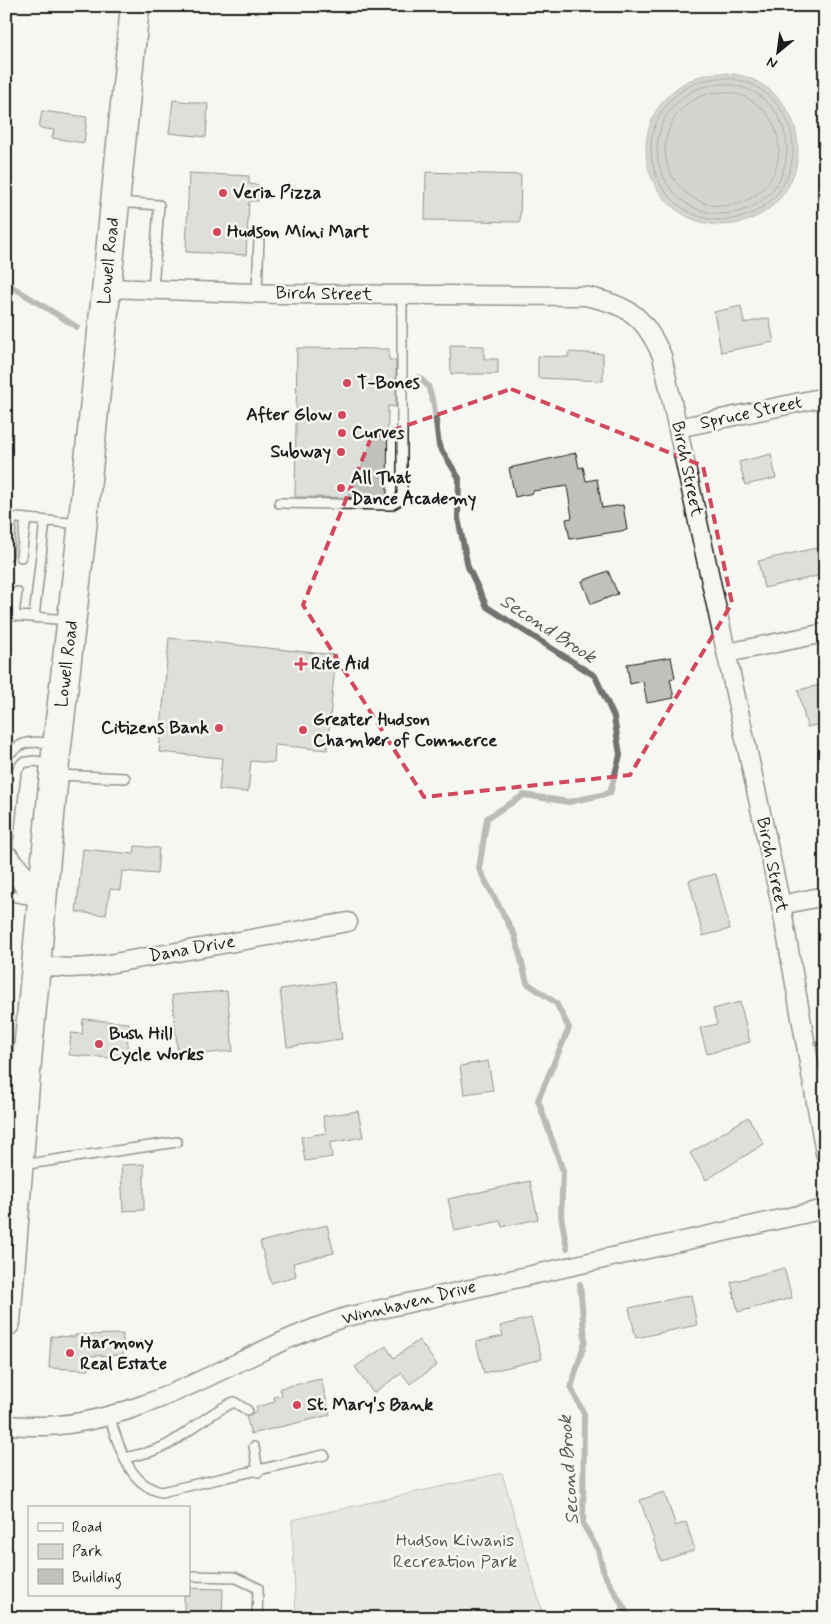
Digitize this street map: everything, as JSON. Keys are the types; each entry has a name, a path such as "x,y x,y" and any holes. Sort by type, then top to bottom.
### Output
{"main road":[{"name":"Lowell Road","path":"6,1322 19,1166 16,1087 36,966 136,6"}],"street":[{"name":"Birch Street","path":"106,288 257,293 585,296 610,301 633,313 651,332 662,356 781,905 825,1153"},
{"name":"Spruce Street","path":"678,428 825,397"},
{"path":"727,654 825,633"},
{"path":"6,859 42,901"},
{"path":"781,905 825,896"},
{"name":"Dana Drive","path":"36,966 91,967 348,922"},
{"name":"Winnhaven Drive","path":"6,1425 59,1425 108,1416 140,1406 187,1386 280,1341 346,1317 825,1209"}],"lane":[{"path":"116,202 159,205 153,290"},
{"path":"257,293 259,238"},
{"path":"279,503 391,505 398,502 402,494 402,295"},
{"path":"8,555 9,518 83,524"},
{"path":"21,557 26,519"},
{"path":"34,617 45,521"},
{"path":"17,592 10,615 72,620"},
{"path":"6,757 17,746 30,741 56,761"},
{"path":"6,859 16,772 22,763 56,761 125,778"},
{"path":"6,895 42,901"},
{"path":"19,1166 177,1142"},
{"path":"125,1458 156,1450 171,1443 222,1407 234,1402 247,1410"},
{"path":"108,1416 125,1458 141,1483 149,1489 161,1492 258,1472 324,1455"},
{"path":"254,1447 258,1472"},
{"path":"190,1576 234,1577 258,1588 257,1618"}],"highlighted area":[{"path":"511,389 703,466 732,603 630,775 424,797 303,605 371,438"}],"green space":[{"name":"Hudson Kiwanis Recreation Park","path":"502,1473 544,1618 296,1618 292,1520"}],"water":[{"path":"722,73 737,74 751,79 776,95 792,120 797,134 797,164 792,178 776,203 751,219 737,224 722,225 707,224 693,219 668,203 652,178 647,164 646,149 647,134 652,120 668,95 693,79 707,74"}],"building":[{"path":"173,100 208,104 206,137 169,133"},
{"path":"42,111 87,117 84,143 52,138 54,130 39,128"},
{"path":"426,172 521,175 520,222 425,220"},
{"path":"189,173 249,176 249,184 258,185 258,201 249,201 246,255 186,252"},
{"path":"741,306 744,323 769,318 774,342 721,352 714,312"},
{"path":"450,345 484,346 484,359 498,359 498,374 451,374"},
{"path":"297,348 389,349 389,360 396,360 396,407 388,406 387,498 295,497"},
{"path":"569,352 603,354 603,381 538,378 538,356 568,357"},
{"path":"576,453 579,468 583,467 586,481 597,479 602,508 623,505 627,530 570,539 566,519 572,518 567,486 533,491 533,493 515,497 509,468"},
{"path":"771,454 776,478 745,485 739,462"},
{"path":"816,548 822,575 764,588 758,561"},
{"path":"608,571 618,594 591,604 582,581"},
{"path":"169,638 336,655 327,750 275,745 274,763 251,761 248,792 219,790 222,758 159,752"},
{"path":"671,657 675,678 670,679 674,698 647,703 643,681 630,684 627,664"},
{"path":"825,684 825,723 807,727 798,690"},
{"path":"135,846 159,848 157,874 122,871 120,890 110,889 106,915 76,912 83,849 134,854"},
{"path":"716,874 730,929 703,936 689,880"},
{"path":"334,982 342,1039 287,1047 280,989"},
{"path":"227,991 233,1051 178,1056 172,995"},
{"path":"740,1002 750,1042 707,1054 700,1028 717,1024 713,1009"},
{"name":"Bush Hill Cycle Works","path":"83,1019 129,1023 126,1059 69,1055 71,1033 82,1034"},
{"path":"488,1061 493,1090 464,1094 460,1066"},
{"path":"358,1111 363,1137 330,1143 332,1157 305,1161 301,1137 326,1133 323,1116"},
{"path":"748,1117 764,1144 706,1180 690,1153"},
{"path":"144,1164 144,1210 123,1211 121,1165"},
{"path":"530,1181 538,1219 502,1227 500,1221 455,1231 448,1199"},
{"path":"327,1225 334,1253 293,1263 296,1276 271,1283 260,1242"},
{"path":"784,1268 792,1298 738,1312 731,1282"},
{"path":"691,1295 697,1325 636,1338 629,1308"},
{"path":"531,1318 542,1359 484,1373 476,1342 503,1336 500,1326"},
{"name":"Harmony Real Estate","path":"123,1334 123,1355 89,1356 89,1370 49,1368 51,1336 75,1337 75,1335"},
{"path":"419,1340 437,1365 410,1384 402,1373 373,1393 355,1367 386,1346 394,1358"},
{"name":"St. Mary's Bank","path":"321,1379 330,1415 251,1434 246,1416 257,1411 256,1407 275,1402 274,1397 282,1395 280,1388"},
{"path":"664,1492 676,1526 686,1522 695,1550 661,1561 640,1500"},
{"path":"190,1588 223,1589 222,1618 184,1618 184,1596 190,1596"}],"waterway":[{"name":"Second Brook","path":"6,283 77,327"},
{"name":"Second Brook","path":"419,377 428,386 434,405 439,446 459,478 458,518 468,567 487,607 595,676 614,717 620,755 610,793 569,802 524,795 487,818 479,869 515,936 527,983 556,1003 569,1028 538,1100 563,1171 561,1216 567,1248"},
{"name":"Second Brook","path":"580,1284 585,1341 571,1388 584,1414 583,1524 598,1550 604,1574 630,1618"}],"place":[{"name":"Veria Pizza","path":"223,193"},
{"name":"Hudson Mini Mart","path":"217,232"},
{"name":"T-Bones","path":"347,383"},
{"name":"After Glow","path":"342,415"},
{"name":"Curves","path":"342,433"},
{"name":"Subway","path":"341,452"},
{"name":"All That Dance Academy","path":"341,488"},
{"name":"Rite Aid","path":"301,664"},
{"name":"Citizens Bank","path":"219,728"},
{"name":"Greater Hudson Chamber of Commerce","path":"303,730"},
{"name":"Bush Hill Cycle Works","path":"99,1044"},
{"name":"Harmony Real Estate","path":"70,1353"},
{"name":"St. Mary's Bank","path":"297,1405"}]}
